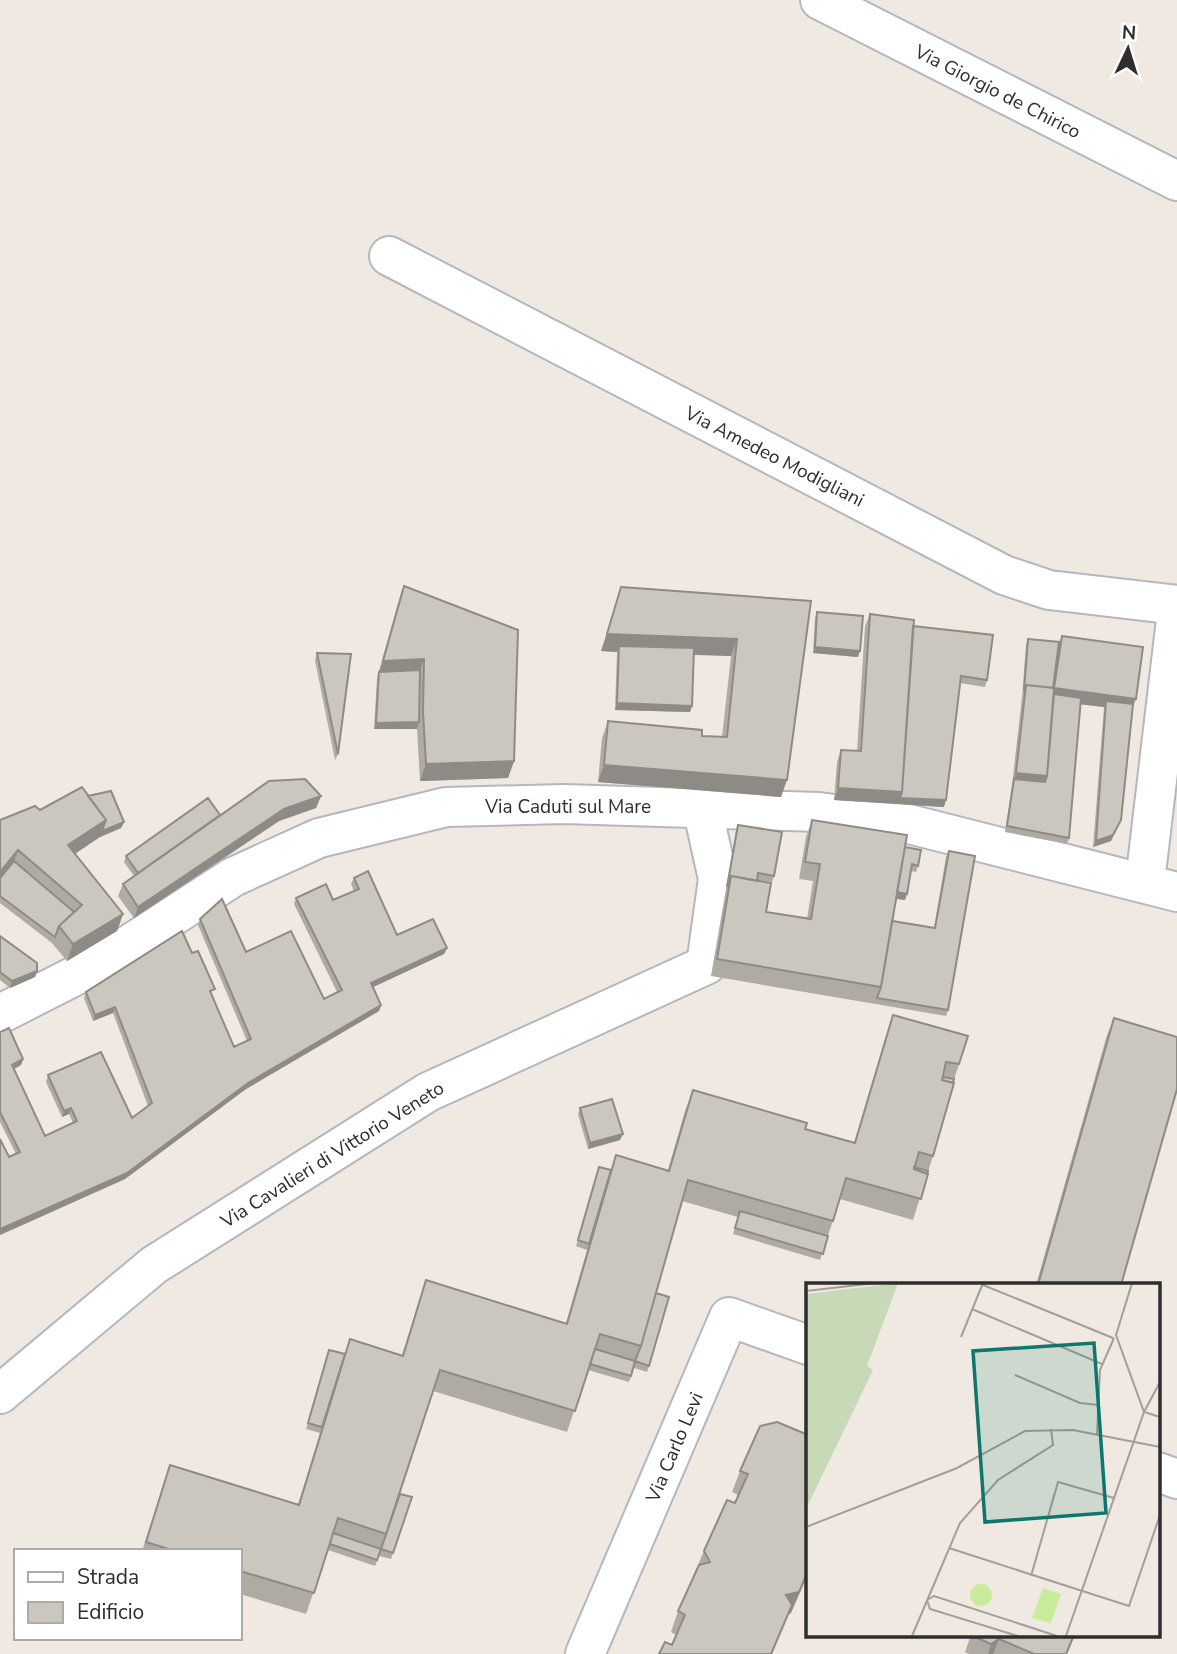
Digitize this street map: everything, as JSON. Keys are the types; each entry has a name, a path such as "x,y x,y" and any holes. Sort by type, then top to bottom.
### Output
{"street":[{"name":"Via Giorgio de Chirico","path":"820,0 1177,181"},
{"name":"Via Amedeo Modigliani","path":"389,256 1004,575 1049,590 1177,605"},
{"path":"1161,887 1177,611"},
{"name":"Via Caduti sul Mare","path":"0,1014 104,961 233,877 319,838 446,807 564,804 819,812 909,824 1161,887"},
{"name":"Via Cavalieri di Vittorio Veneto","path":"0,1394 154,1265 428,1091 706,965 718,879 702,807"},
{"name":"Via Carlo Levi","path":"585,1654 729,1317 806,1344"},
{"path":"1160,1473 1177,1479"}],"building":[{"path":"404,586 518,630 514,761 426,764 424,659 383,661"},
{"path":"621,587 811,601 787,780 604,765 608,721 702,730 702,736 727,737 737,639 607,634"},
{"path":"817,612 863,616 860,651 815,647"},
{"path":"870,614 914,620 902,792 838,788 841,750 861,751"},
{"path":"913,626 993,635 987,680 961,676 946,800 900,798"},
{"path":"1062,636 1143,647 1136,699 1054,688"},
{"path":"1028,639 1059,642 1053,688 1026,685 1024,691"},
{"path":"619,646 694,648 692,706 617,703"},
{"path":"317,653 351,654 338,754"},
{"path":"420,670 419,722 376,723 379,672"},
{"path":"1026,685 1054,688 1047,776 1016,773"},
{"path":"1054,694 1081,698 1069,838 1007,826 1014,779 1045,782"},
{"path":"1106,701 1133,704 1121,820 1113,835 1096,841"},
{"path":"305,779 321,796 284,809 138,907 123,884 269,781"},
{"path":"82,787 106,820 68,845 123,914 73,944 59,926 82,905 18,850 0,872 0,820 35,806 40,810"},
{"path":"111,791 124,822 102,831 106,820 88,796"},
{"path":"208,798 220,815 138,873 126,856"},
{"path":"812,820 907,835 881,987 717,959 731,876 771,883 766,912 811,919 820,864 805,862"},
{"path":"738,825 782,832 774,876 758,873 757,881 731,876 727,887"},
{"path":"905,847 921,850 918,866 912,864 907,894 897,892"},
{"path":"949,851 975,856 948,1010 877,998 892,921 935,928"},
{"path":"14,861 74,912 59,926 55,937 0,896 0,878"},
{"path":"368,871 397,935 433,919 447,948 371,983 381,1005 248,1083 127,1173 0,1229 0,1139 9,1157 20,1152 0,1112 0,1032 9,1028 23,1059 12,1065 45,1136 77,1121 71,1108 64,1111 48,1075 101,1052 132,1118 152,1103 115,1007 95,1015 86,992 182,931 192,953 198,951 215,989 210,991 234,1047 251,1039 200,919 222,899 246,952 291,931 324,999 342,990 296,898 326,884 333,900 359,889 354,878"},
{"path":"0,936 37,963 37,971 12,981 0,972"},
{"path":"893,1015 968,1036 959,1064 946,1062 942,1080 954,1083 933,1156 919,1152 914,1169 928,1174 921,1199 846,1178 833,1221 688,1180 641,1346 600,1334 575,1411 440,1370 386,1534 338,1518 314,1593 242,1572 242,1549 169,1549 146,1542 170,1465 299,1505 350,1339 403,1356 426,1280 567,1324 616,1155 669,1171 693,1090 807,1123 805,1129 855,1143"},
{"path":"1114,1018 1177,1037 1177,1089 1122,1283 1039,1283"},
{"path":"943,1077 954,1079 953,1083 942,1080"},
{"path":"612,1099 623,1134 590,1143 580,1108"},
{"path":"599,1167 611,1170 589,1244 578,1240"},
{"path":"914,1169 928,1171 927,1174"},
{"path":"740,1211 828,1236 823,1254 735,1228"},
{"path":"656,1293 669,1297 649,1366 635,1361"},
{"path":"595,1349 635,1361 631,1376 590,1364"},
{"path":"329,1350 345,1354 322,1427 308,1423"},
{"path":"777,1422 806,1434 806,1576 799,1592 786,1595 792,1605 771,1654 659,1654 665,1642 672,1645 685,1615 678,1611 699,1565 710,1562 704,1551 727,1500 735,1503 748,1474 740,1471 760,1426"},
{"path":"400,1494 412,1497 393,1553 381,1549"},
{"path":"333,1533 381,1549 377,1560 330,1544"},
{"path":"973,1636 1074,1636 1066,1654 1034,1654 999,1639 991,1644"}]}
